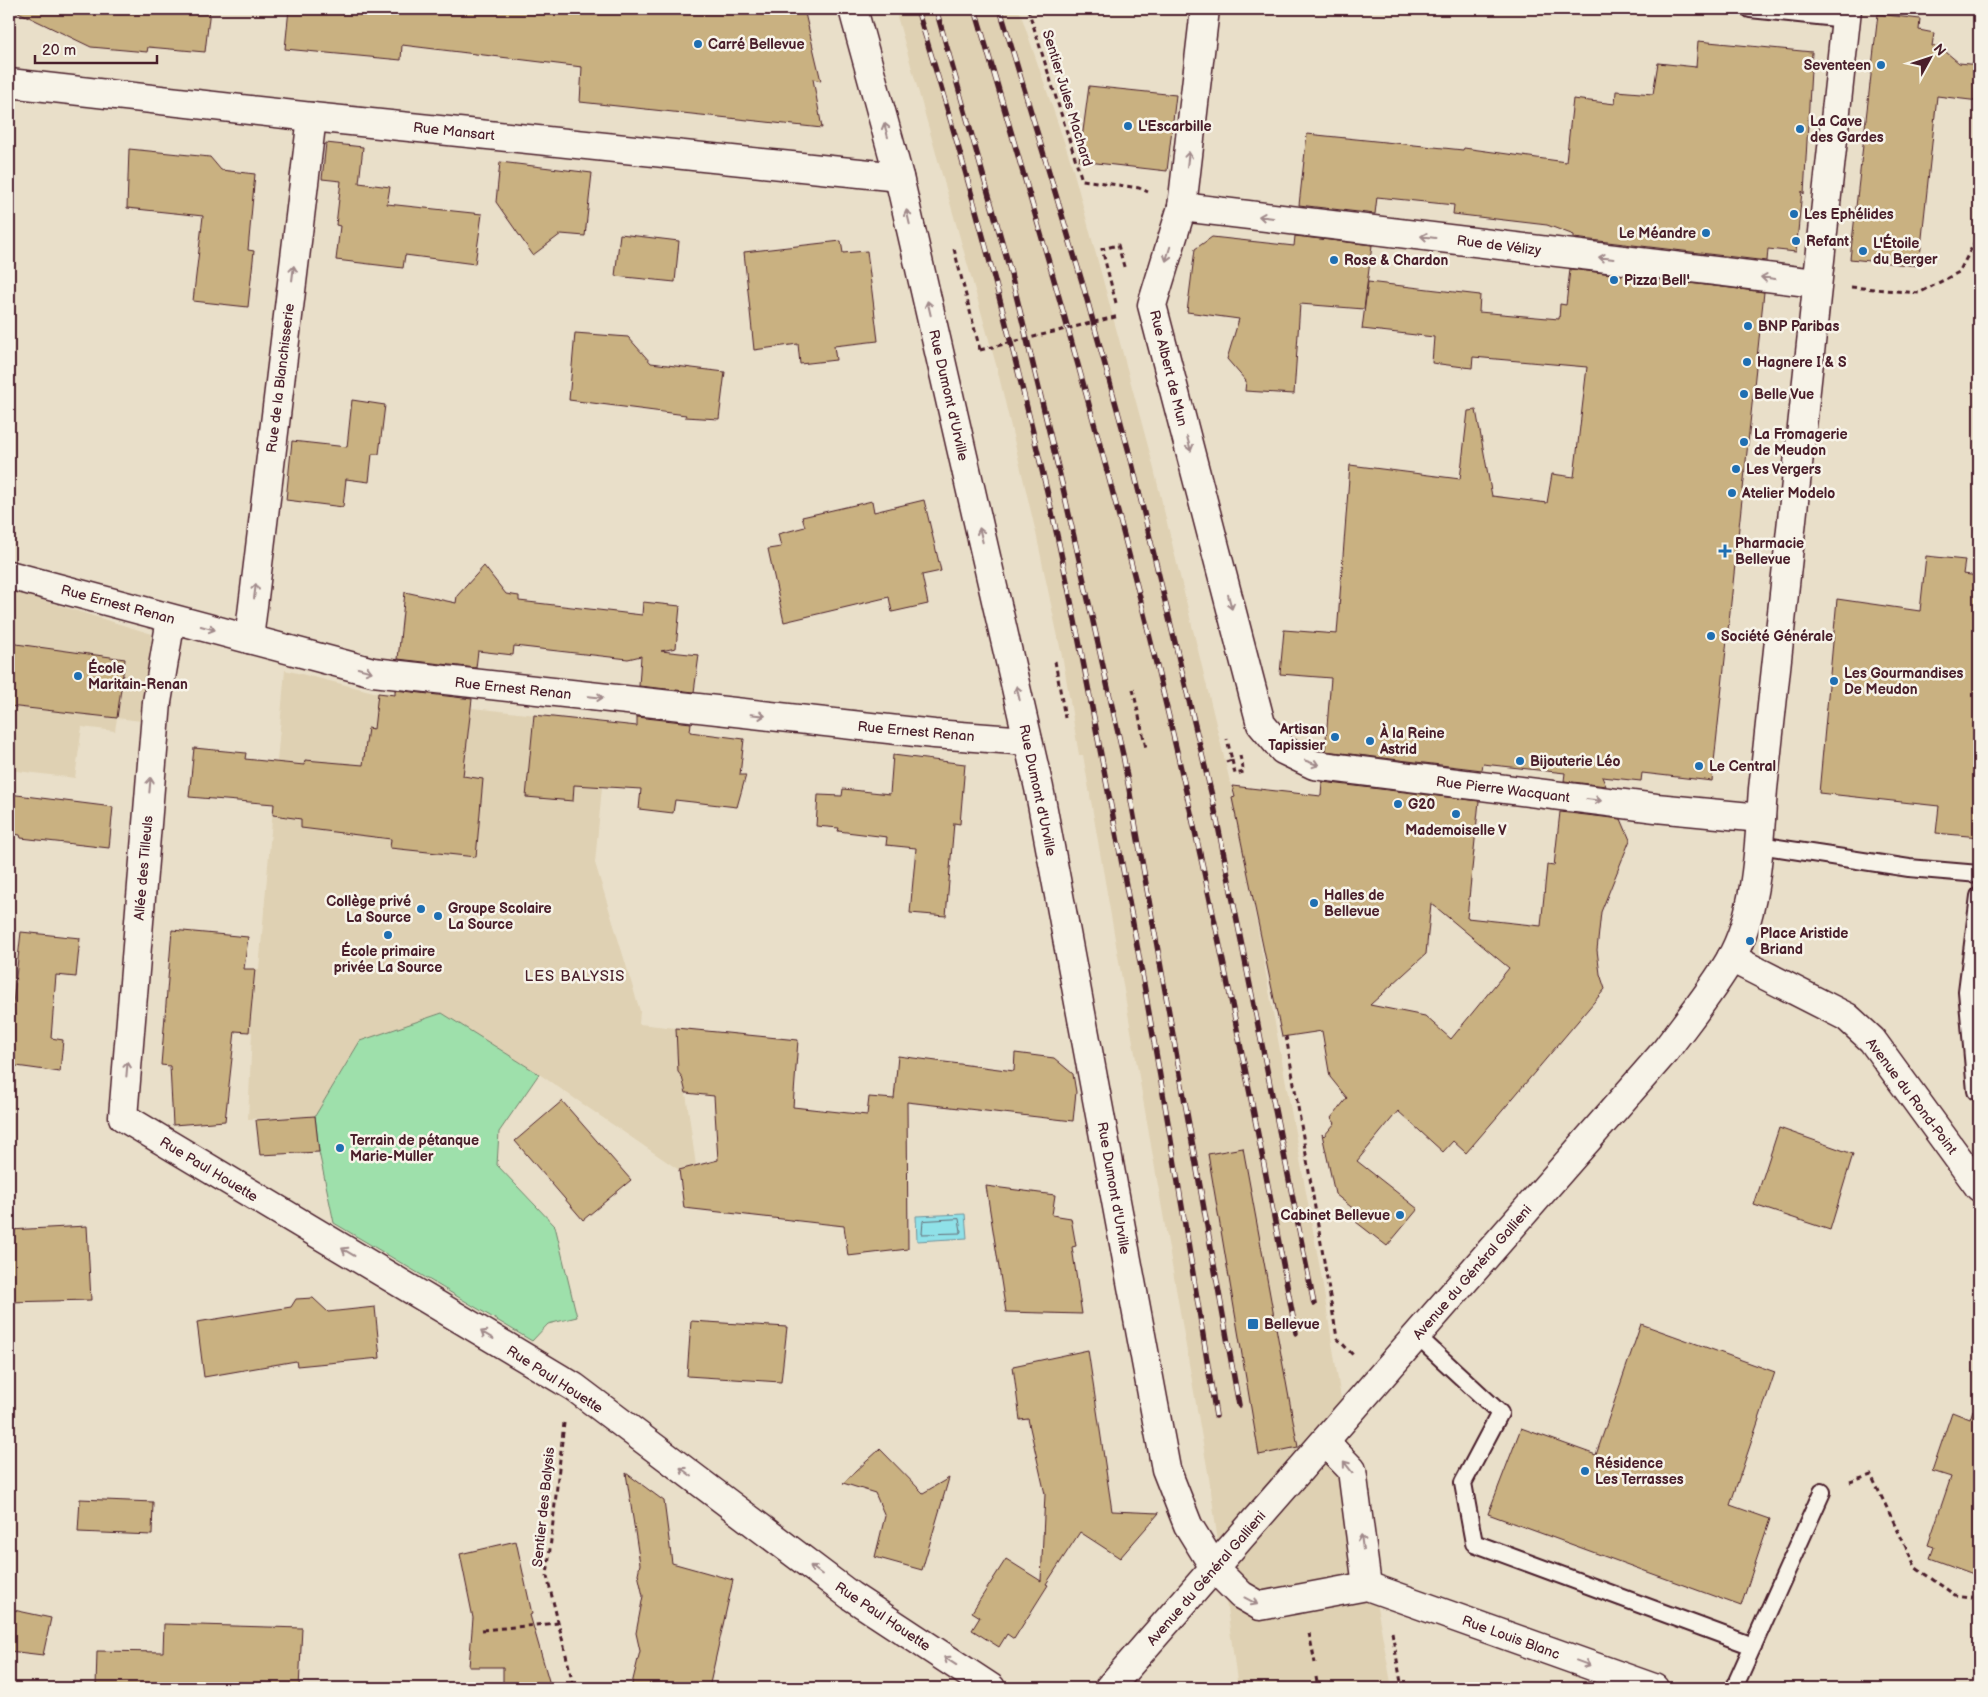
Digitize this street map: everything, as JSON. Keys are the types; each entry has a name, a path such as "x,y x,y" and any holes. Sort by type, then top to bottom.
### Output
{"street":[{"name":"Rue Dumont d'Urville","path":"853,9 899,177 1028,741 1166,1469 1188,1524 1215,1569"},
{"name":"Rue Albert de Mun","path":"1205,9 1182,207 1152,305 1262,724"},
{"name":"Avenue du Général Gallieni","path":"1109,1688 1215,1569 1666,1050 1731,958 1749,912 1759,845 1816,284 1846,14"},
{"name":"Rue Mansart","path":"9,83 312,117 899,177"},
{"name":"Rue de la Blanchisserie","path":"249,639 312,117"},
{"name":"Rue de Vélizy","path":"1182,207 1816,284"},
{"name":"Rue Ernest Renan","path":"9,575 373,672 934,734 1028,741"},
{"name":"Allée des Tilleuls","path":"123,1117 157,702 171,619"},
{"name":"Rue Pierre Wacquant","path":"1262,724 1283,750 1314,765 1656,808 1761,818"},
{"name":"Avenue du Rond-Point","path":"1731,958 1847,1017 1872,1040 1979,1187"},
{"name":"Rue Paul Houette","path":"123,1117 574,1388 850,1596 991,1688"},
{"path":"1215,1569 1241,1595 1260,1606 1367,1586 1352,1470 1325,1442"},
{"name":"Rue Louis Blanc","path":"1367,1586 1654,1688"}],"lane":[{"path":"1750,9 1846,14"},
{"path":"1759,845 1909,868 1979,874"},
{"path":"1979,896 1967,992 1976,1091 1979,1091"},
{"path":"1417,1336 1500,1413 1463,1484 1474,1543 1753,1646"},
{"path":"1734,1688 1822,1492"}],"path":[{"name":"Sentier Jules Machard","path":"1028,9 1082,180 1139,188 1182,207"},
{"path":"1816,284 1919,293 1959,272 1979,234"},
{"path":"961,268 980,350 1119,316 1102,249 1118,245 1126,276"},
{"path":"1055,662 1066,718"},
{"path":"1133,689 1146,748"},
{"path":"1228,746 1235,774"},
{"path":"1226,762 1232,760"},
{"path":"1286,1036 1337,1338 1377,1381"},
{"name":"Sentier des Balysis","path":"574,1388 566,1409 547,1576 574,1688"},
{"path":"1822,1492 1871,1475 1916,1568 1955,1594 1979,1598"},
{"path":"482,1630 558,1623"},
{"path":"1308,1628 1315,1662"},
{"path":"1391,1631 1402,1688"},
{"path":"1316,1677 1318,1688"}],"shaded area":[{"path":"895,9 1019,9 1071,162 1152,461 1233,794 1321,1274 1357,1498 1392,1688 1238,1688 1210,1484 1083,755 1079,755 1064,666 1036,533 997,368"},
{"name":"École Maritain-Renan","path":"9,590 152,634 141,721 117,718 115,731 82,727 75,778 9,770"},
{"name":"Groupe Scolaire La Source","path":"285,670 378,693 463,707 608,723 595,863 640,1011 639,1024 676,1028 678,1072 682,1077 686,1093 696,1166 679,1170 539,1074 442,1013 360,1041 315,1116 248,1119 252,1032 249,1032 255,969 259,969"}],"green space":[{"path":"442,1013 539,1074 499,1132 497,1165 555,1226 577,1317 548,1324 532,1341 334,1223 319,1152 315,1116 360,1041"}],"water":[{"path":"965,1214 967,1238 917,1241 916,1216"}],"building":[{"path":"12,9 210,9 205,52 148,47 147,52 91,47"},
{"name":"Carré Bellevue","path":"289,9 804,9 821,81 813,79 822,128 580,102 582,67 402,45 401,60 285,49"},
{"path":"1878,14 1920,19 1919,30 1934,33 1932,46 1940,47 1959,63 1979,65 1979,101 1937,96 1919,266 1850,259"},
{"path":"1698,41 1812,52 1804,194 1802,191 1796,252 1768,249 1767,261 1574,238 1574,235 1547,225 1453,214 1454,205 1377,197 1375,214 1299,205 1307,134 1463,150 1464,148 1566,162 1573,99 1615,104 1616,91 1653,94 1658,63 1696,67"},
{"name":"L'Escarbille","path":"1089,86 1176,95 1167,171 1079,161"},
{"path":"326,143 363,147 359,183 390,187 387,204 482,214 475,264 405,255 403,268 336,260 340,226 336,225 341,181 322,179"},
{"path":"129,149 210,157 221,170 255,174 248,250 254,251 248,307 193,301 203,216 127,208"},
{"path":"500,162 592,173 585,236 561,234 533,255 496,202"},
{"path":"620,234 679,241 675,282 615,276"},
{"path":"1295,236 1372,245 1364,309 1300,304 1294,394 1245,391 1246,381 1227,359 1239,319 1187,312 1195,249 1212,237 1294,246"},
{"path":"841,241 843,253 867,251 878,341 834,346 836,360 800,364 798,344 754,350 744,252"},
{"path":"1570,269 1764,292 1712,781 1642,773 1641,781 1602,777 1606,786 1564,781 1565,773 1483,764 1482,770 1325,751 1331,678 1280,674 1284,630 1337,634 1350,465 1460,479 1468,411 1476,410 1492,496 1547,503 1552,474 1574,477 1587,367 1473,357 1472,368 1432,363 1434,337 1362,329 1368,282 1480,295 1479,312 1559,319 1560,304 1566,305"},
{"path":"575,333 628,337 651,363 725,372 719,419 685,417 686,415 569,400"},
{"path":"352,400 385,405 379,454 372,454 369,482 346,479 343,507 286,500 292,441 347,447"},
{"path":"924,500 941,571 922,575 928,604 892,612 889,597 784,622 768,549 781,547 778,534 805,527 802,517 872,501 874,512"},
{"path":"1926,556 1965,560 1963,574 1979,576 1979,837 1936,833 1939,806 1819,793 1837,599 1920,611"},
{"path":"484,566 506,594 519,596 519,601 642,615 643,602 680,606 676,648 661,651 699,655 694,692 639,686 641,656 628,659 514,646 513,655 478,651 476,668 398,659 405,592 456,603 457,596"},
{"path":"9,643 125,659 117,718 9,706"},
{"path":"395,690 472,699 463,776 483,779 476,857 390,848 391,839 301,828 301,819 273,815 274,804 189,797 194,748 246,753 245,759 304,765 305,760 363,765 368,728 374,729 378,693 395,695"},
{"path":"534,715 637,726 637,717 691,723 690,732 744,739 740,775 746,775 737,807 675,800 673,813 639,809 641,789 574,785 573,801 526,797"},
{"path":"893,755 965,764 960,824 954,823 946,916 910,913 916,848 886,845 887,837 838,831 839,828 816,826 818,795 842,796 843,789 890,794"},
{"path":"1322,782 1479,801 1467,918 1541,926 1547,865 1554,866 1560,812 1621,819 1630,840 1601,912 1597,950 1600,974 1605,989 1497,1117 1466,1153 1453,1141 1443,1152 1398,1111 1357,1161 1418,1209 1387,1246 1356,1222 1361,1215 1335,1194 1322,1134 1324,1136 1335,1123 1331,1118 1347,1098 1330,1077 1322,1031 1282,1037 1232,798 1235,797 1232,786 1321,796","holes":["1431,903 1509,968 1451,1039 1425,1016 1370,1005 1426,954"]},
{"path":"9,794 113,807 109,848 21,838 20,835 9,833"},
{"path":"172,930 248,937 244,969 255,969 249,1032 235,1031 225,1121 173,1125 170,1066 161,1065"},
{"path":"21,932 80,938 76,977 56,975 51,1038 63,1040 60,1072 9,1065 9,1021 11,1021"},
{"path":"676,1028 798,1040 793,1107 867,1115 869,1097 894,1099 898,1056 1014,1071 1015,1053 1054,1058 1073,1074 1076,1092 1073,1121 907,1102 908,1249 848,1256 844,1226 684,1208 679,1170 718,1160 714,1096 686,1093 682,1077 678,1072"},
{"path":"562,1101 631,1180 583,1220 515,1141"},
{"path":"315,1116 319,1152 260,1155 256,1120"},
{"path":"1779,1128 1853,1154 1830,1230 1754,1205"},
{"path":"1243,1148 1298,1447 1259,1455 1208,1154"},
{"path":"986,1186 1055,1195 1052,1215 1071,1218 1076,1246 1072,1247 1082,1314 1006,1312"},
{"path":"87,1226 91,1300 9,1302 9,1230"},
{"path":"313,1298 328,1312 375,1307 380,1358 297,1366 296,1361 204,1377 197,1322 291,1307 296,1299"},
{"path":"691,1321 787,1327 781,1382 687,1376"},
{"name":"Résidence Les Terrasses","path":"1641,1324 1775,1372 1730,1505 1770,1519 1741,1606 1488,1514 1521,1428 1596,1455"},
{"path":"1088,1350 1112,1511 1159,1513 1120,1558 1080,1532 1046,1584 1048,1585 1014,1639 1007,1634 999,1647 972,1630 980,1617 972,1612 1006,1559 1041,1581 1045,1494 1028,1419 1020,1420 1013,1366"},
{"path":"1973,1410 1979,1411 1979,1576 1930,1558 1934,1547 1928,1545 1951,1477 1932,1471 1952,1412 1970,1419"},
{"path":"880,1449 923,1493 949,1478 922,1570 875,1557 885,1516 875,1493 843,1483"},
{"path":"626,1473 664,1501 672,1563 733,1580 709,1688 631,1688 640,1651 636,1633 643,1596 638,1574 640,1564"},
{"path":"80,1499 153,1502 152,1535 78,1532"},
{"path":"516,1541 532,1614 530,1615 551,1688 503,1688 503,1667 469,1667 473,1618 460,1554"},
{"path":"9,1609 51,1618 43,1655 9,1651"},
{"path":"164,1624 302,1628 299,1688 96,1688 97,1651 163,1652"}],"railway":[{"path":"917,9 953,129 1002,309 1033,430 1062,558 1083,659 1148,1006 1216,1416"},
{"path":"936,9 1010,270 1063,488 1123,755 1239,1405"},
{"path":"975,9 1092,417 1156,663 1195,830 1230,997 1296,1333"},
{"path":"1000,9 1083,285 1132,463 1212,796 1314,1304"}],"place":[{"name":"Carré Bellevue","path":"698,44"},
{"name":"Seventeen","path":"1881,65"},
{"name":"L'Escarbille","path":"1128,126"},
{"name":"La Cave des Gardes","path":"1800,129"},
{"name":"Les Ephélides","path":"1794,214"},
{"name":"Le Méandre","path":"1706,233"},
{"name":"Refant","path":"1796,241"},
{"name":"L'Étoile du Berger","path":"1863,251"},
{"name":"Rose & Chardon","path":"1334,260"},
{"name":"Pizza Bell'","path":"1614,280"},
{"name":"BNP Paribas","path":"1748,326"},
{"name":"Hagnere I & S","path":"1747,362"},
{"name":"Belle Vue","path":"1744,394"},
{"name":"La Fromagerie de Meudon","path":"1744,442"},
{"name":"Les Vergers","path":"1736,469"},
{"name":"Atelier Modelo","path":"1732,493"},
{"name":"Pharmacie Bellevue","path":"1725,551"},
{"name":"Société Générale","path":"1711,636"},
{"name":"École Maritain-Renan","path":"78,676"},
{"name":"Les Gourmandises De Meudon","path":"1834,681"},
{"name":"Artisan Tapissier","path":"1335,737"},
{"name":"À la Reine Astrid","path":"1370,741"},
{"name":"Bijouterie Léo","path":"1520,761"},
{"name":"Le Central","path":"1699,766"},
{"name":"G20","path":"1398,804"},
{"name":"Mademoiselle V","path":"1456,814"},
{"name":"Halles de Bellevue","path":"1314,903"},
{"name":"Collège privé La Source","path":"421,909"},
{"name":"Groupe Scolaire La Source","path":"438,916"},
{"name":"École primaire privée La Source","path":"388,935"},
{"name":"Place Aristide Briand","path":"1750,941"},
{"name":"Terrain de pétanque Marie-Muller","path":"340,1148"},
{"name":"Cabinet Bellevue","path":"1400,1215"},
{"name":"Bellevue","path":"1253,1324"},
{"name":"Résidence Les Terrasses","path":"1585,1471"}],"district":[{"name":"LES BALYSIS","path":"575,976"}]}
